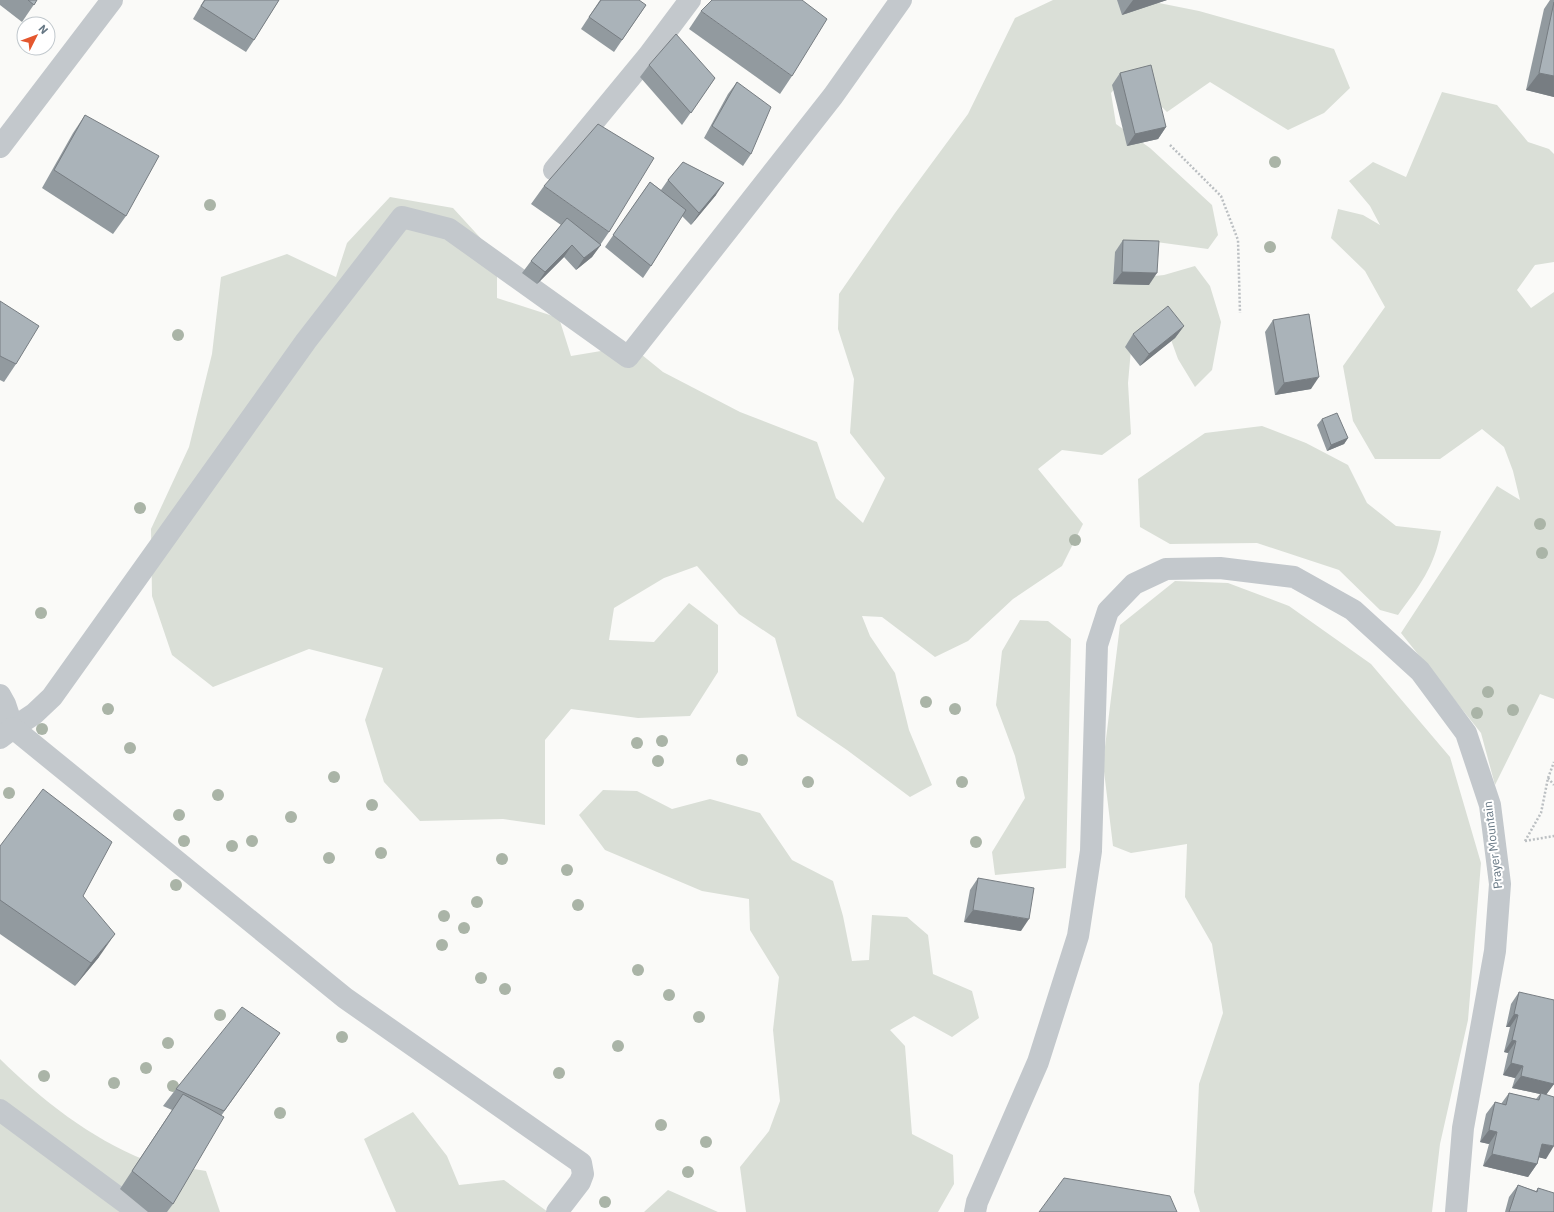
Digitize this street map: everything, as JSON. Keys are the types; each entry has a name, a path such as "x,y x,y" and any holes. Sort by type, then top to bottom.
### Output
{"street":[{"path":"0,147 112,0"},
{"path":"554,170 648,56 690,0"},
{"path":"6,733 34,714 52,697 306,341 402,217 449,229 628,357 833,96 901,0"},
{"name":"Prayer Mountain","path":"975,1212 977,1202 1038,1062 1078,936 1091,851 1097,645 1108,611 1134,584 1166,569 1220,568 1294,577 1353,610 1420,671 1466,733 1490,805 1500,884 1495,951 1463,1128 1456,1212"},
{"path":"0,695 5,704 6,733"},
{"path":"6,733 345,998 581,1163 583,1174 580,1182 557,1212"},
{"path":"0,1110 138,1212"}],"path":[{"path":"1170,146 1221,196 1238,240 1240,313"},
{"path":"1525,841 1541,813 1548,778 1554,762"},
{"path":"1548,778 1554,785"},
{"path":"1495,844 1554,836"}],"shaded area":[{"path":"1053,0 1144,0 1199,11 1334,49 1350,88 1324,113 1288,130 1210,82 1167,112 1128,74 1111,93 1116,124 1150,148 1212,205 1218,235 1208,249 1149,241 1136,278 1164,275 1195,266 1210,286 1221,322 1212,370 1195,387 1178,359 1166,326 1132,338 1128,383 1131,434 1102,455 1062,450 1038,469 1083,524 1062,566 1013,599 968,641 935,657 882,617 862,616 870,636 895,673 909,730 932,785 910,797 847,750 797,716 775,638 739,614 697,566 664,578 614,608 609,640 654,642 689,603 718,625 718,672 690,716 638,718 571,709 545,740 545,825 503,819 420,821 384,782 365,720 383,668 309,649 213,687 172,655 152,596 151,529 189,447 212,354 221,277 287,254 336,277 347,243 390,197 453,208 497,256 497,298 559,318 571,356 631,346 663,372 740,412 817,442 836,498 863,523 885,478 850,433 854,379 838,329 839,294 895,213 968,114 1015,18"},
{"path":"1442,92 1497,105 1528,142 1549,149 1554,154 1554,262 1535,265 1517,290 1531,308 1554,292 1554,699 1540,694 1495,785 1481,733 1401,633 1497,486 1520,500 1513,471 1504,447 1482,429 1440,459 1375,459 1353,421 1343,366 1385,307 1365,271 1331,238 1338,209 1363,215 1380,225 1370,206 1349,181 1373,162 1406,177"},
{"path":"1262,426 1306,443 1348,465 1367,503 1396,526 1441,531 1434,556 1425,576 1398,615 1380,610 1339,570 1257,543 1170,544 1140,527 1138,479 1205,433"},
{"path":"1175,581 1228,583 1289,606 1371,664 1450,757 1481,863 1468,1020 1440,1144 1432,1212 1200,1212 1194,1192 1199,1084 1223,1013 1212,944 1185,897 1187,844 1131,853 1113,846 1103,763 1120,625"},
{"path":"1020,620 1048,621 1071,639 1066,868 995,875 992,852 1025,798 1015,756 996,705 1002,651"},
{"path":"603,790 637,791 672,809 710,799 760,813 792,860 833,881 843,916 852,961 869,960 872,915 907,917 928,935 933,974 972,991 979,1018 952,1037 914,1016 890,1030 905,1046 912,1134 953,1155 954,1184 938,1212 746,1212 740,1167 769,1131 780,1101 773,1030 779,977 750,930 749,899 702,891 605,850 579,815"},
{"path":"0,1059 50,1103 68,1117 105,1141 145,1160 206,1171 220,1212 0,1212"},
{"path":"413,1112 447,1156 459,1185 504,1180 548,1212 396,1212 364,1139"},
{"path":"668,1190 718,1212 644,1212"}],"building":[{"path":"28,0 37,0 34,5"},
{"path":"205,0 279,0 254,40 201,6"},
{"path":"601,0 639,0 646,5 622,40 589,17"},
{"path":"712,0 802,0 827,19 792,76 701,11"},
{"path":"1554,2 1554,76 1539,73"},
{"path":"676,34 715,78 691,113 649,65"},
{"path":"1151,65 1166,127 1135,134 1120,73"},
{"path":"737,82 771,107 751,154 712,126"},
{"path":"85,115 159,156 126,216 54,170"},
{"path":"598,124 654,158 609,232 544,186"},
{"path":"683,162 724,183 699,213 668,180"},
{"path":"650,182 686,210 651,266 613,235"},
{"path":"567,218 601,245 584,258 572,245 545,272 531,261"},
{"path":"1123,240 1159,241 1157,273 1122,272"},
{"path":"0,301 39,326 16,364 0,356"},
{"path":"1168,306 1184,326 1149,354 1133,334"},
{"path":"1309,314 1319,377 1284,383 1273,320"},
{"path":"1337,413 1348,438 1331,445 1322,419"},
{"path":"43,789 112,842 83,896 115,934 91,963 0,900 0,846"},
{"path":"978,878 1034,888 1029,919 973,910"},
{"path":"1519,992 1554,1000 1554,1084 1521,1076 1523,1066 1511,1063 1516,1041 1512,1040 1518,1015 1514,1014"},
{"path":"242,1007 280,1033 224,1111 176,1089"},
{"path":"1509,1093 1539,1100 1541,1093 1554,1097 1554,1146 1542,1144 1537,1164 1492,1154 1497,1132 1489,1130 1495,1102 1506,1105"},
{"path":"183,1094 224,1117 173,1204 132,1171"},
{"path":"1064,1178 1170,1196 1177,1212 1039,1212"},
{"path":"1518,1185 1537,1192 1538,1188 1554,1193 1554,1212 1509,1212"}]}
